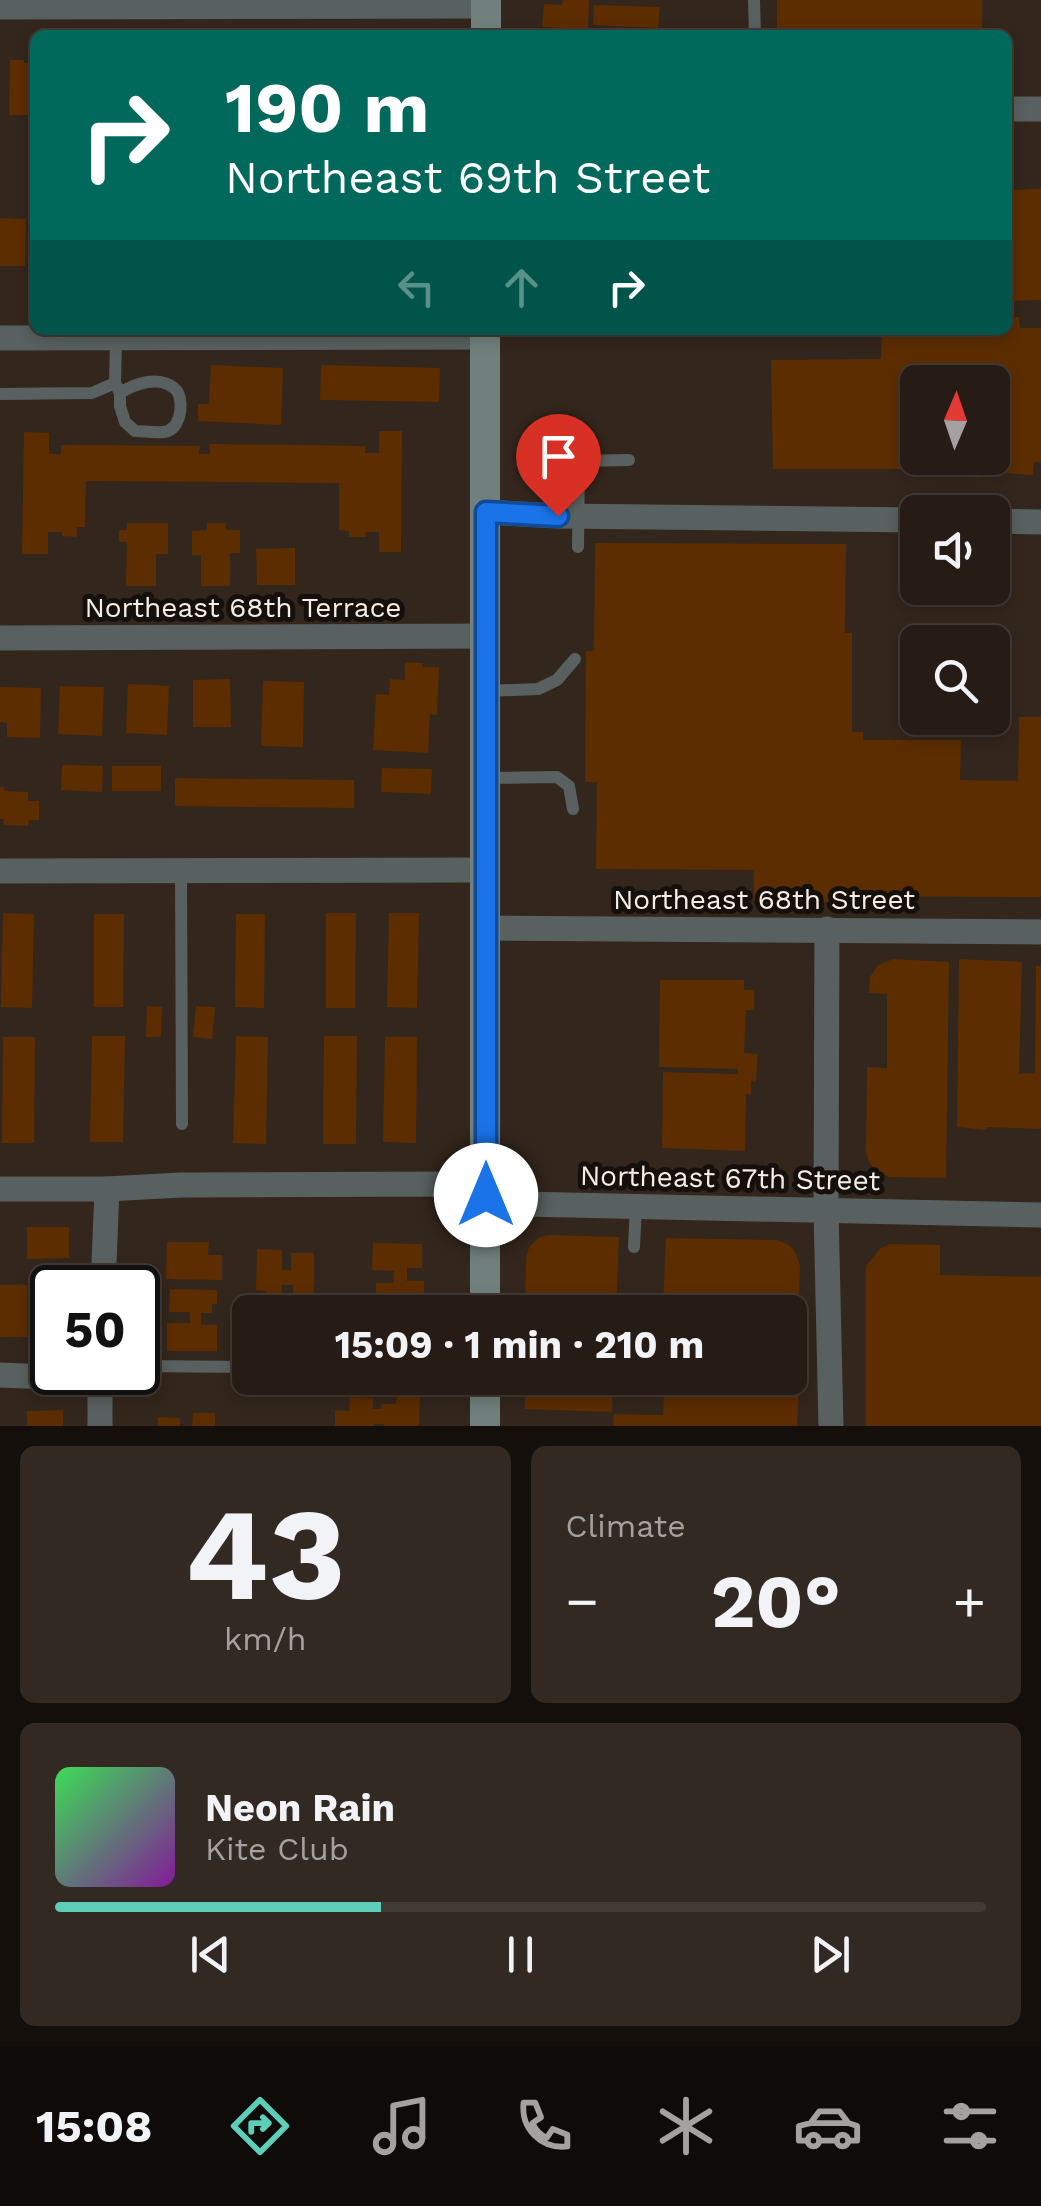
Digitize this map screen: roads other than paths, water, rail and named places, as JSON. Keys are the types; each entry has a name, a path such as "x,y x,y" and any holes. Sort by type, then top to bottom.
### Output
{"main road":[{"path":"485,335 486,1295"},
{"path":"485,1395 485,1426"}],"street":[{"path":"0,7 486,14"},
{"path":"1012,109 1041,109"},
{"path":"0,338 337,335"},
{"path":"486,512 900,520"},
{"path":"1010,521 1041,522"},
{"name":"Northeast 68th Terrace","path":"0,638 486,636"},
{"path":"0,870 486,870"},
{"name":"Northeast 68th Street","path":"486,928 1041,932"},
{"path":"827,929 830,1426"},
{"name":"Northeast 67th Street","path":"0,1190 181,1184 447,1184 522,1204 1041,1214"},
{"path":"104,1265 107,1189"},
{"path":"0,1375 30,1375"},
{"path":"99,1395 100,1426"}],"lane":[{"path":"754,0 755,30"},
{"path":"0,394 92,393 118,388 134,384 156,382 174,387 179,396 180,418 168,431 135,431 125,422 118,388 116,338"},
{"path":"578,547 579,461 629,460"},
{"path":"486,692 538,688 557,680 575,659"},
{"path":"486,778 557,777 569,786 572,809"},
{"path":"182,870 182,1124"},
{"path":"634,1247 636,1206"},
{"path":"160,1366 232,1367"}]}
